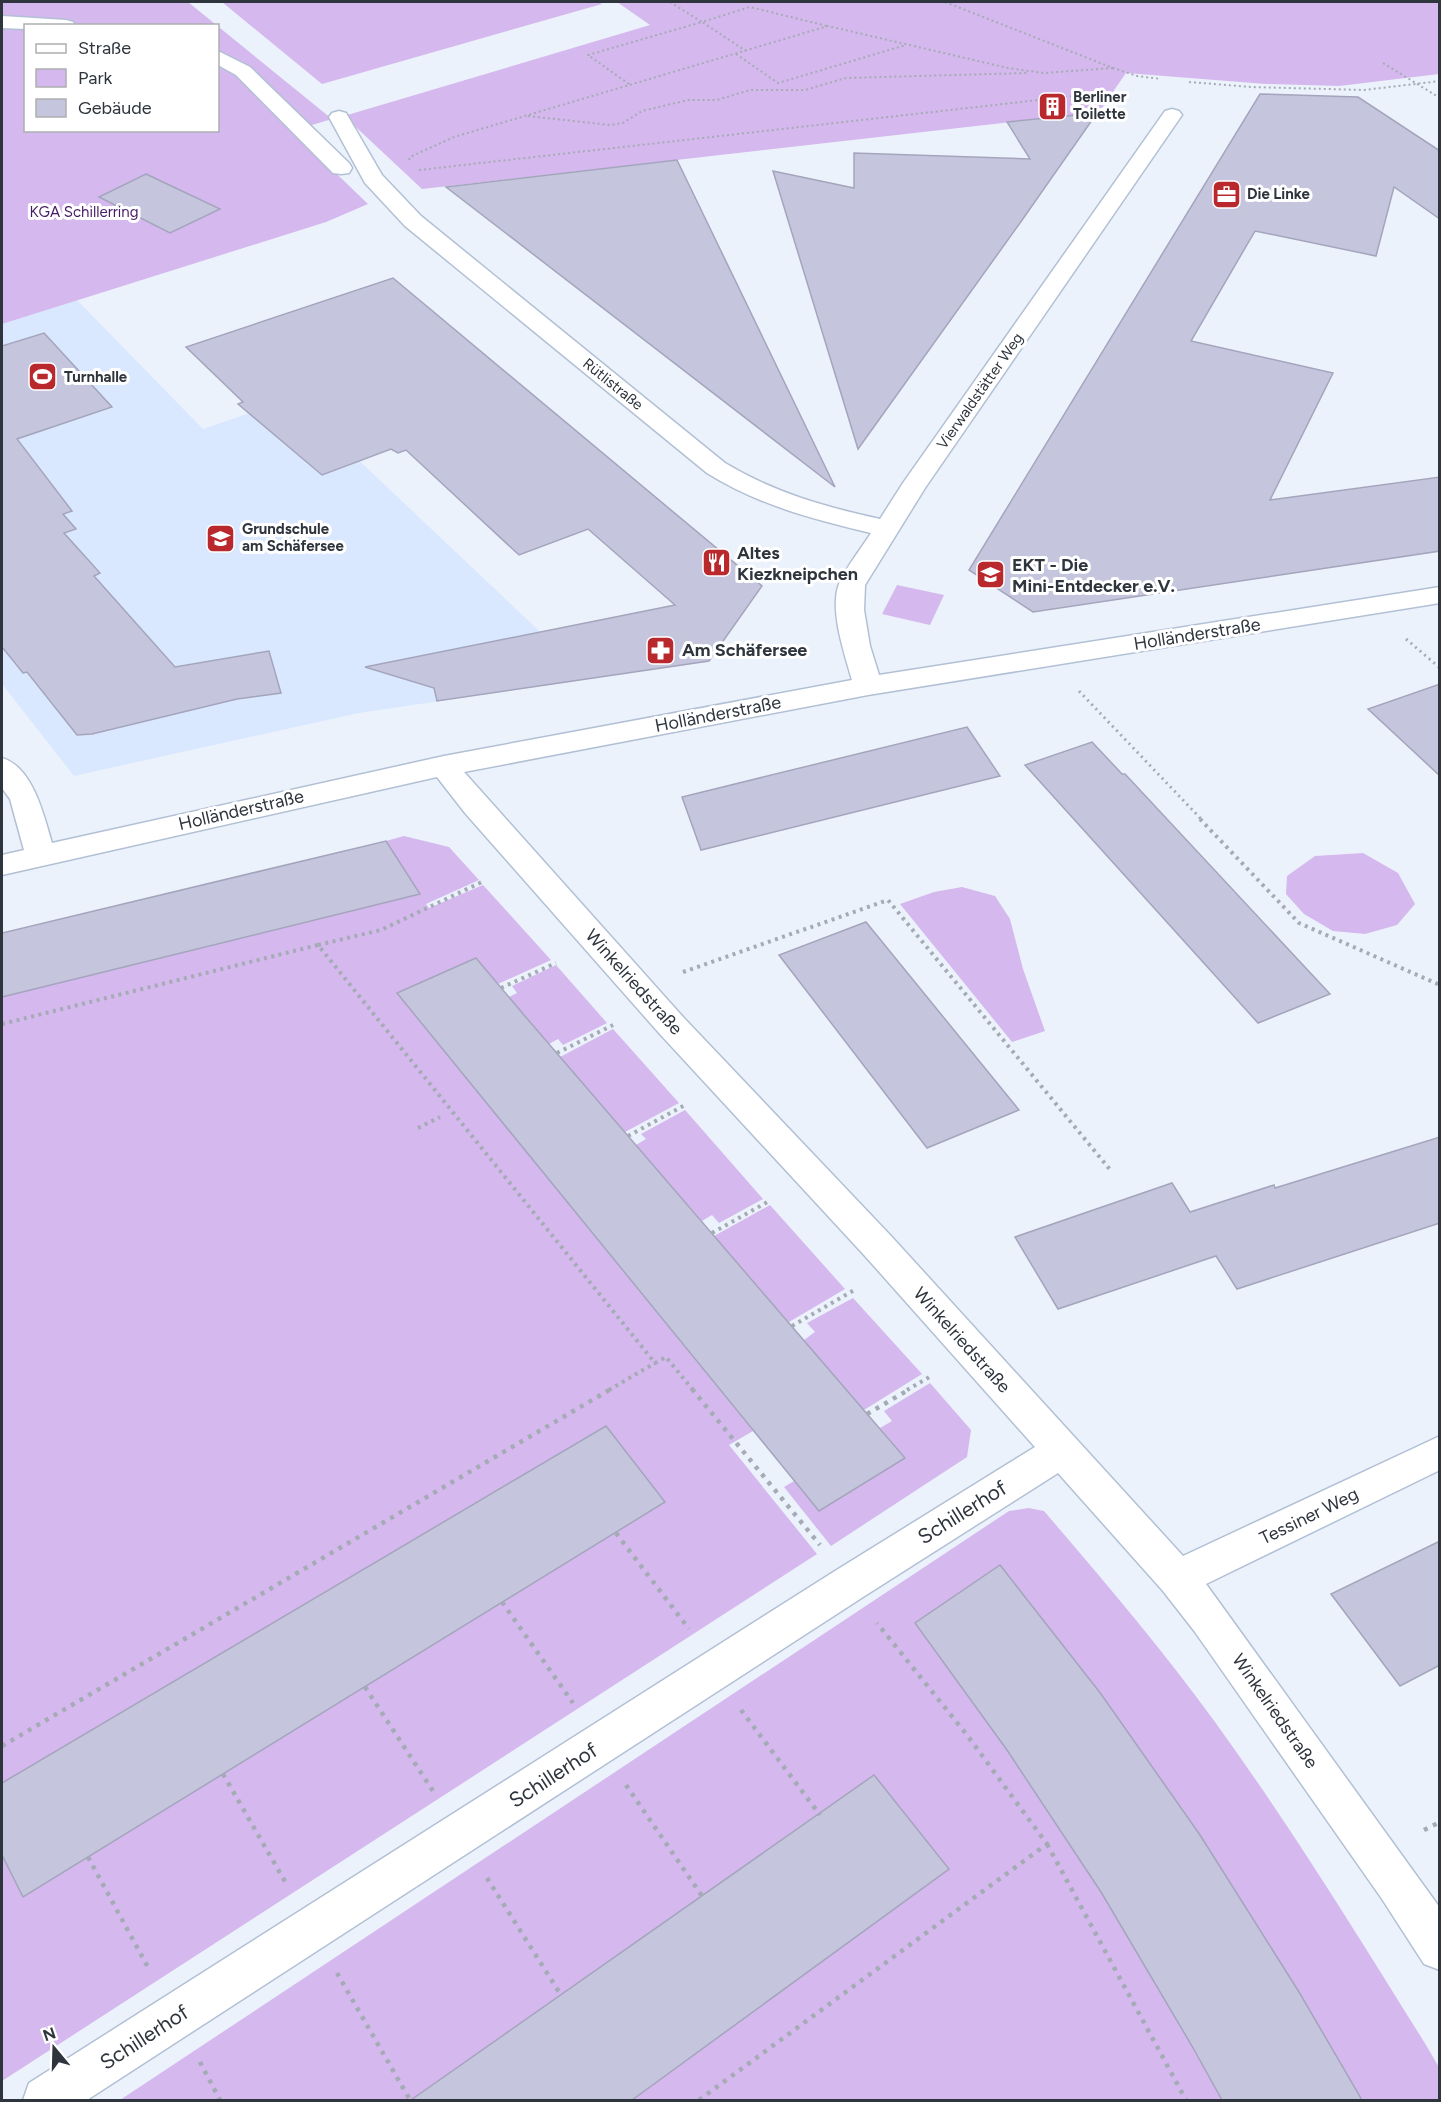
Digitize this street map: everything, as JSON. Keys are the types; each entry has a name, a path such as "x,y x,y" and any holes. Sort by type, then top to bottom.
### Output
{"street":[{"path":"2,22 34,24"},
{"path":"219,58 243,71 341,168"},
{"name":"Vierwaldstätter Weg","path":"868,686 856,646 850,610 852,585 912,488 1172,115"},
{"name":"Rütlistraße","path":"339,117 373,178 413,221 732,479 769,496 887,529"},
{"name":"Holländerstraße","path":"2,864 444,766 868,686 1440,595"},
{"name":"Winkelriedstraße","path":"444,766 476,806 671,1024 878,1246 1177,1578 1209,1619 1398,1884 1440,1948"},
{"path":"2,768 24,797 41,856"},
{"name":"Schillerhof","path":"46,2100 849,1584 1061,1451"},
{"name":"Tessiner Weg","path":"1177,1578 1440,1452"}],"path":[{"path":"670,2 746,51"},
{"path":"945,2 1113,68 1137,76 1172,80"},
{"path":"630,85 588,55 750,7 1008,68 1043,73"},
{"path":"407,164 410,157 454,137 828,26"},
{"path":"735,54 778,83 906,45"},
{"path":"1383,63 1440,98"},
{"path":"526,116 610,125 623,123 642,111 688,100 717,100 750,90 805,90 846,78 1043,73 1113,68"},
{"path":"1184,81 1251,87 1364,90 1440,81"},
{"path":"417,170 1083,95 1122,96"},
{"path":"1406,638 1440,668"},
{"path":"1078,690 1299,923 1440,985"},
{"path":"2,1024 381,930 489,879"},
{"path":"675,975 888,900 1112,1172"},
{"path":"318,945 655,1363"},
{"path":"501,988 562,960"},
{"path":"557,1053 619,1022"},
{"path":"628,1136 691,1102"},
{"path":"418,1128 440,1117"},
{"path":"712,1233 777,1197"},
{"path":"792,1326 859,1287"},
{"path":"2,1746 666,1357 821,1546"},
{"path":"867,1414 937,1372"},
{"path":"616,1533 696,1639"},
{"path":"502,1602 580,1713"},
{"path":"875,1620 967,1736 1047,1844 1186,2100"},
{"path":"365,1687 433,1792"},
{"path":"735,1702 820,1815"},
{"path":"223,1774 289,1888"},
{"path":"620,1776 702,1896"},
{"path":"1424,1830 1440,1822"},
{"path":"699,2100 1047,1844"},
{"path":"88,1857 153,1977"},
{"path":"482,1869 561,1995"},
{"path":"334,1969 410,2100"},
{"path":"198,2058 220,2100"}],"shaded area":[{"name":"Grundschule am Schäfersee","path":"77,300 203,429 293,398 590,679 359,713 74,776 2,684 2,324"}],"green space":[{"name":"KGA Schillerring","path":"2,2 188,2 216,24 24,24 24,132 219,132 219,27 332,119 292,131 368,204 326,222 2,324"},
{"path":"222,2 598,2 602,4 322,84"},
{"path":"617,2 1439,2 1439,74 1339,86 1266,84 1126,73 1099,112 422,189 344,116 650,25"},
{"path":"897,585 944,595 930,625 882,614"},
{"path":"404,836 449,847 479,880 426,904 429,908 483,885 551,960 498,984 476,958 398,994 753,1431 729,1445 817,1554 2,2081 2,997 420,894 386,841"},
{"path":"1363,853 1398,873 1415,904 1397,925 1365,934 1333,931 1304,914 1286,894 1287,876 1315,856"},
{"path":"962,887 995,896 1010,919 1023,969 1045,1031 1012,1042 900,904 934,892"},
{"path":"556,965 607,1023 563,1045 558,1039 549,1044 509,997 517,993 512,986"},
{"path":"613,1029 679,1103 625,1132 560,1057"},
{"path":"685,1110 763,1199 719,1223 712,1215 702,1221 636,1145 646,1139 641,1134"},
{"path":"770,1205 845,1289 789,1322 714,1236"},
{"path":"853,1298 922,1374 864,1410 804,1340 815,1332 807,1323"},
{"path":"930,1383 971,1430 967,1457 831,1546 784,1487 794,1481 819,1510 905,1458 880,1428 892,1421 884,1411"},
{"path":"1029,1508 1044,1511 1132,1615 1243,1762 1324,1882 1440,2069 1439,2100 120,2100 1009,1511"}],"building":[{"path":"1260,94 1358,97 1440,151 1440,219 1394,187 1376,256 1255,231 1191,341 1333,373 1270,500 1440,477 1440,551 1033,612 969,570"},
{"path":"1097,113 858,449 773,171 854,188 854,153 1030,159 1007,122"},
{"path":"677,160 835,487 446,187"},
{"path":"146,174 220,209 170,233 99,197"},
{"path":"393,278 762,586 709,661 437,701 434,688 365,667 675,605 588,529 519,555 406,450 398,453 391,449 322,475 238,404 243,402 186,347"},
{"path":"44,333 112,407 17,439 72,511 63,514 76,529 64,533 100,573 94,576 175,667 269,651 281,693 237,699 92,734 77,735 27,672 23,673 2,647 2,346"},
{"path":"1440,684 1440,776 1368,709"},
{"path":"967,727 1000,776 701,850 682,797"},
{"path":"1092,742 1122,774 1125,774 1330,994 1258,1023 1025,765"},
{"path":"386,841 420,894 2,997 2,933"},
{"path":"866,922 1019,1110 927,1148 779,955"},
{"path":"476,958 905,1458 819,1511 397,993"},
{"path":"1440,1137 1440,1223 1237,1289 1216,1256 1058,1309 1015,1237 1172,1183 1190,1212"},
{"path":"606,1426 665,1502 23,1897 2,1855 2,1783"},
{"path":"1440,1541 1440,1665 1400,1686 1331,1594"},
{"path":"1000,1565 1101,1694 1200,1835 1299,1992 1362,2100 1222,2100 1101,1892 1007,1750 915,1623"},
{"path":"874,1775 949,1869 632,2100 411,2100"}],"place":[{"name":"Berliner Toilette","path":"1052,106"},
{"name":"Die Linke","path":"1226,194"},
{"name":"Turnhalle","path":"43,377"},
{"name":"Grundschule am Schäfersee","path":"221,538"},
{"name":"Altes Kiezkneipchen","path":"716,563"},
{"name":"EKT - Die Mini-Entdecker e.V.","path":"991,575"},
{"name":"Am Schäfersee","path":"661,650"}]}
